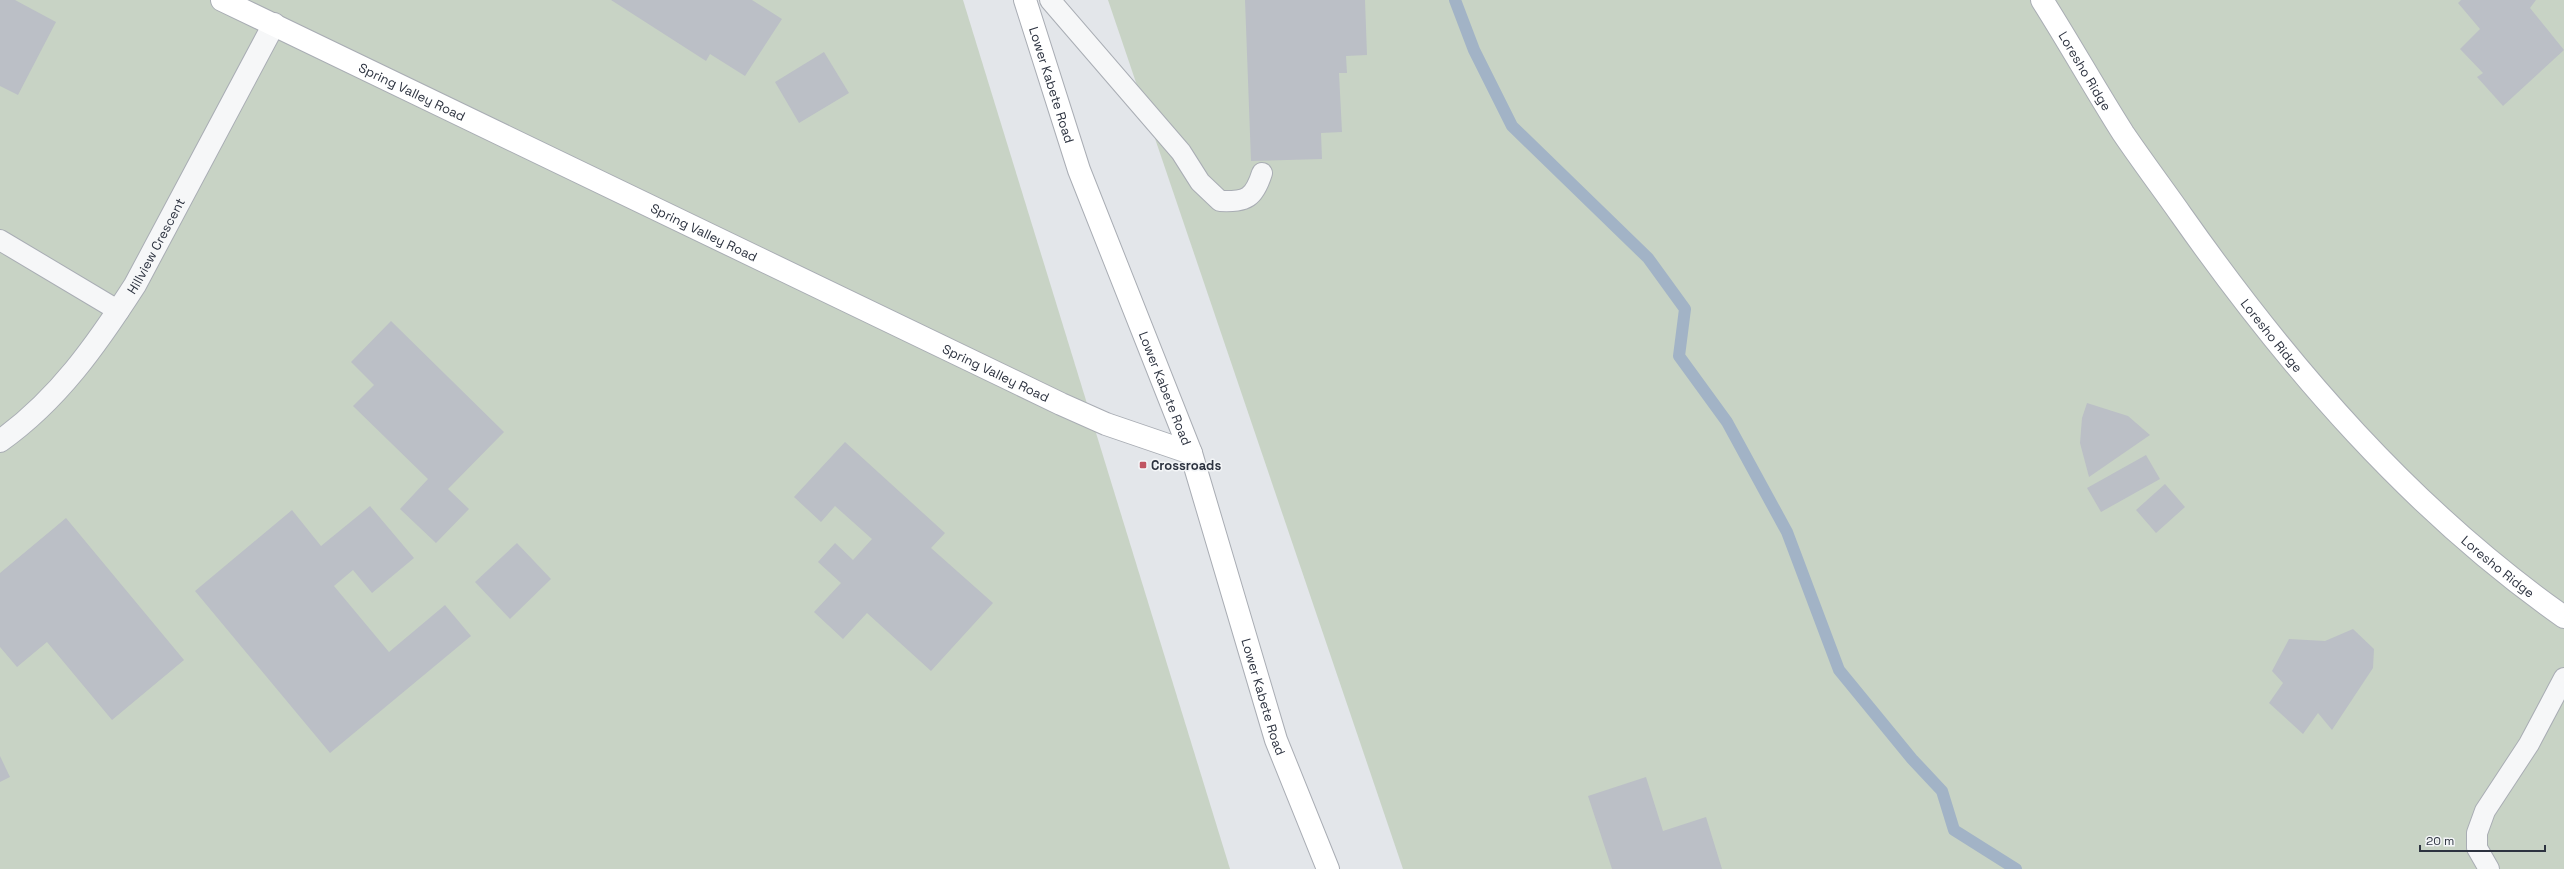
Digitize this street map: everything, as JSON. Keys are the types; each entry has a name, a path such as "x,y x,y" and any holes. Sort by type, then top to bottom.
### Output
{"street":[{"name":"Spring Valley Road","path":"222,0 1068,407 1106,424 1191,453"},
{"name":"Lower Kabete Road","path":"1025,0 1082,177 1191,453 1276,740 1328,869"},
{"name":"Loresho Ridge","path":"2042,0 2124,133 2230,284 2297,368 2407,487 2464,540 2564,617"},
{"name":"Hillview Crescent","path":"0,441 26,422 87,358 118,311 135,285 274,24"}],"lane":[{"path":"1050,0 1181,152 1200,182 1220,201 1240,202 1257,190 1262,173"},
{"path":"0,240 118,311"},
{"path":"2489,869 2477,848 2477,833 2485,811 2529,744 2564,678"}],"green space":[{"path":"0,0 963,0 1230,869 0,869"},
{"path":"1108,0 2564,0 2564,869 1403,869"}],"building":[{"path":"0,0 15,0 56,22 18,95 0,86"},
{"path":"611,0 752,0 782,19 745,76 710,54 706,61"},
{"path":"1245,0 1365,0 1367,55 1346,56 1347,73 1339,73 1342,132 1321,133 1322,159 1251,161"},
{"path":"2461,0 2536,0 2530,8 2564,50 2503,106 2477,77 2483,73 2460,49 2480,29 2458,3"},
{"path":"824,52 849,93 799,123 775,82"},
{"path":"391,321 504,432 448,489 469,509 436,543 400,509 428,479 353,406 374,385 351,362"},
{"path":"2087,403 2128,416 2150,435 2089,477 2080,443 2082,418"},
{"path":"845,442 945,533 931,548 993,603 931,671 867,613 843,639 814,612 841,583 818,562 835,543 853,560 872,539 835,506 821,522 794,497"},
{"path":"2146,455 2160,479 2101,512 2087,488"},
{"path":"2165,484 2185,507 2156,533 2136,510"},
{"path":"370,506 414,558 372,593 353,570 334,586 389,652 445,605 471,636 330,753 195,591 292,510 321,546"},
{"path":"66,518 184,660 112,720 47,642 17,667 0,647 0,573"},
{"path":"517,543 551,579 510,619 475,582"},
{"path":"2353,629 2374,649 2373,668 2332,730 2318,713 2303,734 2269,703 2283,683 2272,671 2289,639 2325,641"},
{"path":"0,756 10,777 0,782"},
{"path":"1646,777 1663,831 1706,817 1722,869 1612,869 1588,796"}],"waterway":[{"path":"1455,0 1474,50 1512,126 1648,258 1685,309 1679,356 1727,422 1787,532 1839,670 1912,759 1942,791 1954,830 2016,869"}],"place":[{"name":"Crossroads","path":"1143,465"}]}
